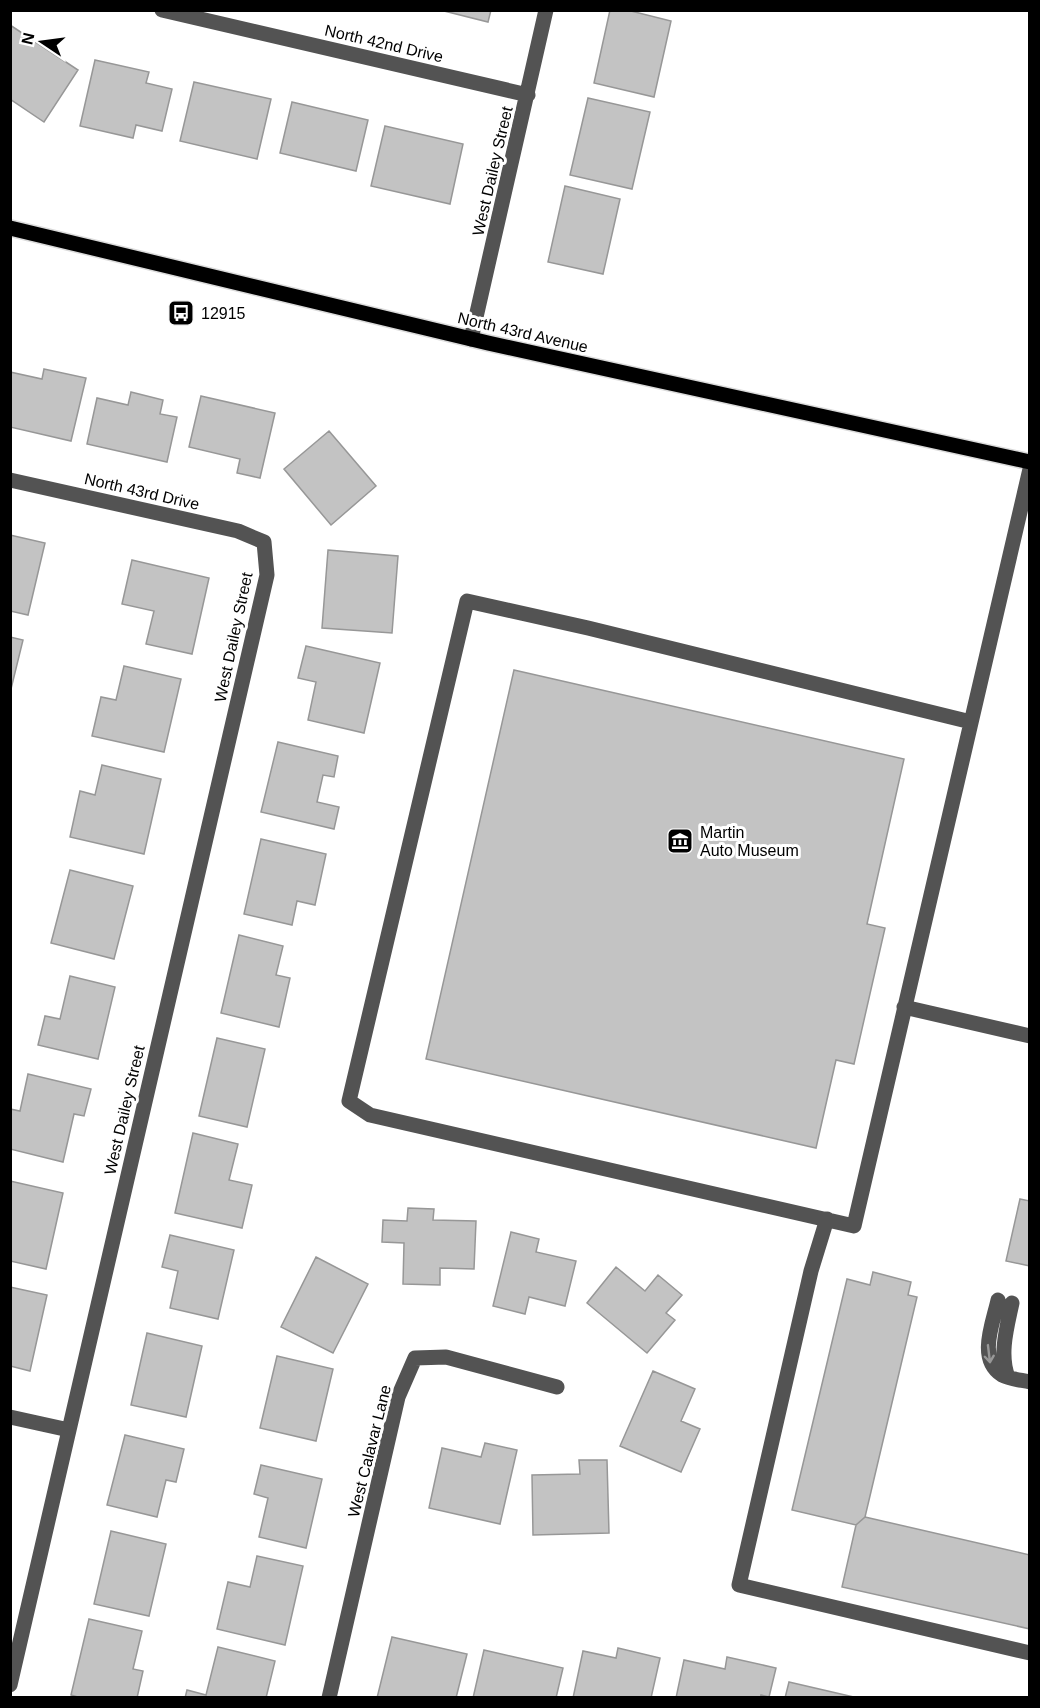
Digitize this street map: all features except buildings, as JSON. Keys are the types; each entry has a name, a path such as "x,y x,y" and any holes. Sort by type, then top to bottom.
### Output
{"main road":[{"name":"North 43rd Avenue","path":"10,228 471,339 1029,462"}],"street":[{"name":"North 42nd Drive","path":"162,10 528,95"},
{"name":"West Dailey Street","path":"471,339 546,10"},
{"path":"971,722 588,628 467,601 349,1101 370,1115 854,1226 904,1007 971,722 1029,469"},
{"name":"North 43rd Drive","path":"10,480 238,531 264,542"},
{"name":"West Dailey Street","path":"10,1685 267,575 264,542"},
{"path":"904,1007 1029,1036"},
{"path":"827,1220 811,1271 739,1585 1029,1653"},
{"path":"1005,1302 987,1348 990,1363 1002,1376 1029,1382"},
{"name":"West Calavar Lane","path":"329,1698 398,1397 415,1358 446,1357 557,1387"},
{"path":"10,1417 69,1430"}],"place":[{"name":"12915","path":"181,313"},
{"name":"Martin Auto Museum","path":"680,841"}]}
